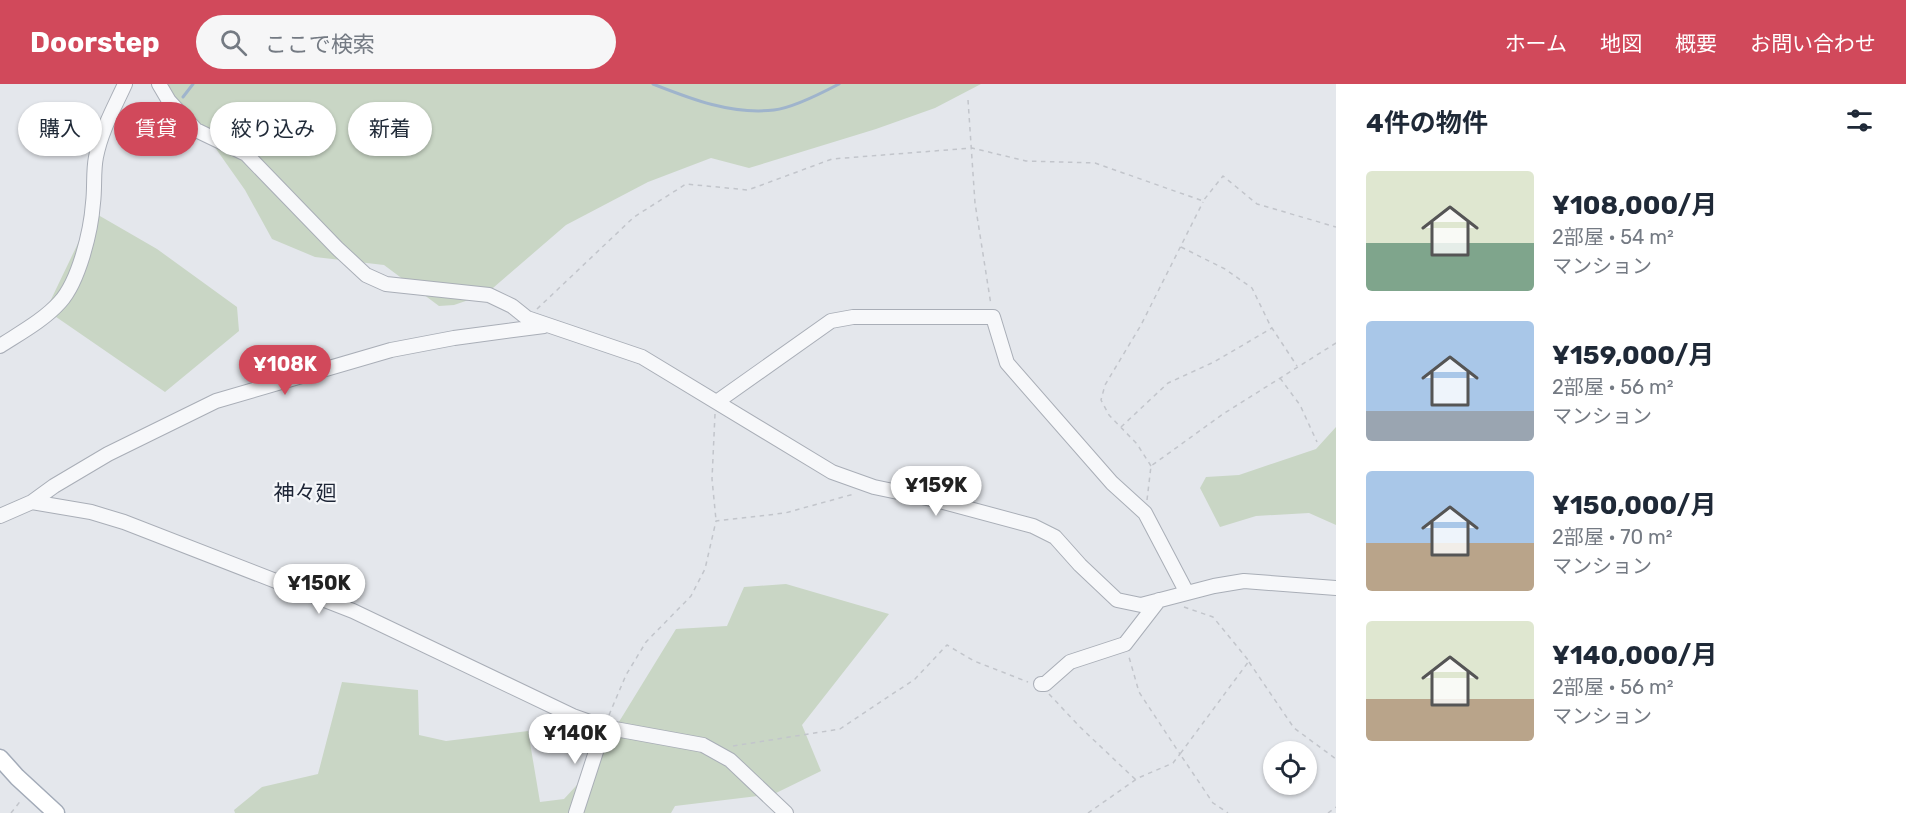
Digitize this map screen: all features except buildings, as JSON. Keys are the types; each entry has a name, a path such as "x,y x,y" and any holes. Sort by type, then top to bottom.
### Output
{"main road":[{"path":"0,758 57,813"}],"street":[{"path":"0,346 35,323 60,302 72,282 86,243 90,224 95,160 100,140 125,84"},
{"path":"159,84 169,101 196,130 246,154 337,248 366,274 386,284 489,296 512,306 527,318 642,357 832,471 874,487 936,500 1033,526 1054,537 1117,600 1142,605 1159,600 1185,600 1214,586 1244,581 1336,588"},
{"path":"718,401 831,321 853,317 993,317 1007,363 1112,483 1145,513 1185,600"},
{"path":"0,516 32,502 108,454 216,400 391,350 454,338 549,325"},
{"path":"32,502 91,512 124,522 342,607 573,716 604,727 704,745 730,760 786,813"},
{"path":"1041,684 1045,684 1070,662 1125,644 1159,600"},
{"path":"576,813 604,727"}],"path":[{"path":"968,100 975,203 993,317"},
{"path":"527,318 634,217 686,184 748,190 831,159 972,148 1026,161 1095,163 1203,201"},
{"path":"1145,513 1151,466 1137,444 1110,415 1101,400 1105,385 1141,326 1203,201 1223,176 1257,204 1336,227"},
{"path":"1180,246 1226,269 1252,288 1272,328 1297,366"},
{"path":"1121,427 1168,383 1214,362 1272,328"},
{"path":"1151,466 1223,414 1336,343"},
{"path":"1280,378 1300,405 1317,442"},
{"path":"604,727 626,675 646,642 691,597 705,568 716,521 712,448 715,410 718,401"},
{"path":"716,521 785,513 874,487"},
{"path":"1185,600 1213,617 1249,661 1294,728 1336,759"},
{"path":"1125,644 1139,692 1213,803 1228,813"},
{"path":"734,746 840,729 915,679 947,645 974,661 1032,684 1041,684 1080,727 1136,780"},
{"path":"1088,813 1136,780 1173,763 1249,661"},
{"path":"10,813 31,789"},
{"path":"1328,813 1336,807"}],"green space":[{"path":"169,84 981,84 935,108 876,129 749,168 711,158 648,182 566,225 486,294 454,305 439,306 384,265 315,257 272,239 245,190 221,156 336,156 336,102 210,102 210,140 198,125 198,102 174,102 168,96"},
{"path":"93,212 157,249 237,307 239,331 165,392 46,310"},
{"path":"1336,427 1336,525 1309,513 1256,516 1220,527 1200,488 1206,477 1239,475 1316,449"},
{"path":"786,584 889,614 802,725 821,771 774,794 675,806 671,813 235,813 234,810 262,787 318,774 342,682 418,690 419,735 446,741 528,731 540,802 564,799 587,774 676,629 727,626 744,587"}],"waterway":[{"path":"183,97 193,84"},
{"path":"653,84 727,108 758,111 790,106 839,84"}],"district":[{"name":"神々廻","path":"305,493"}]}
